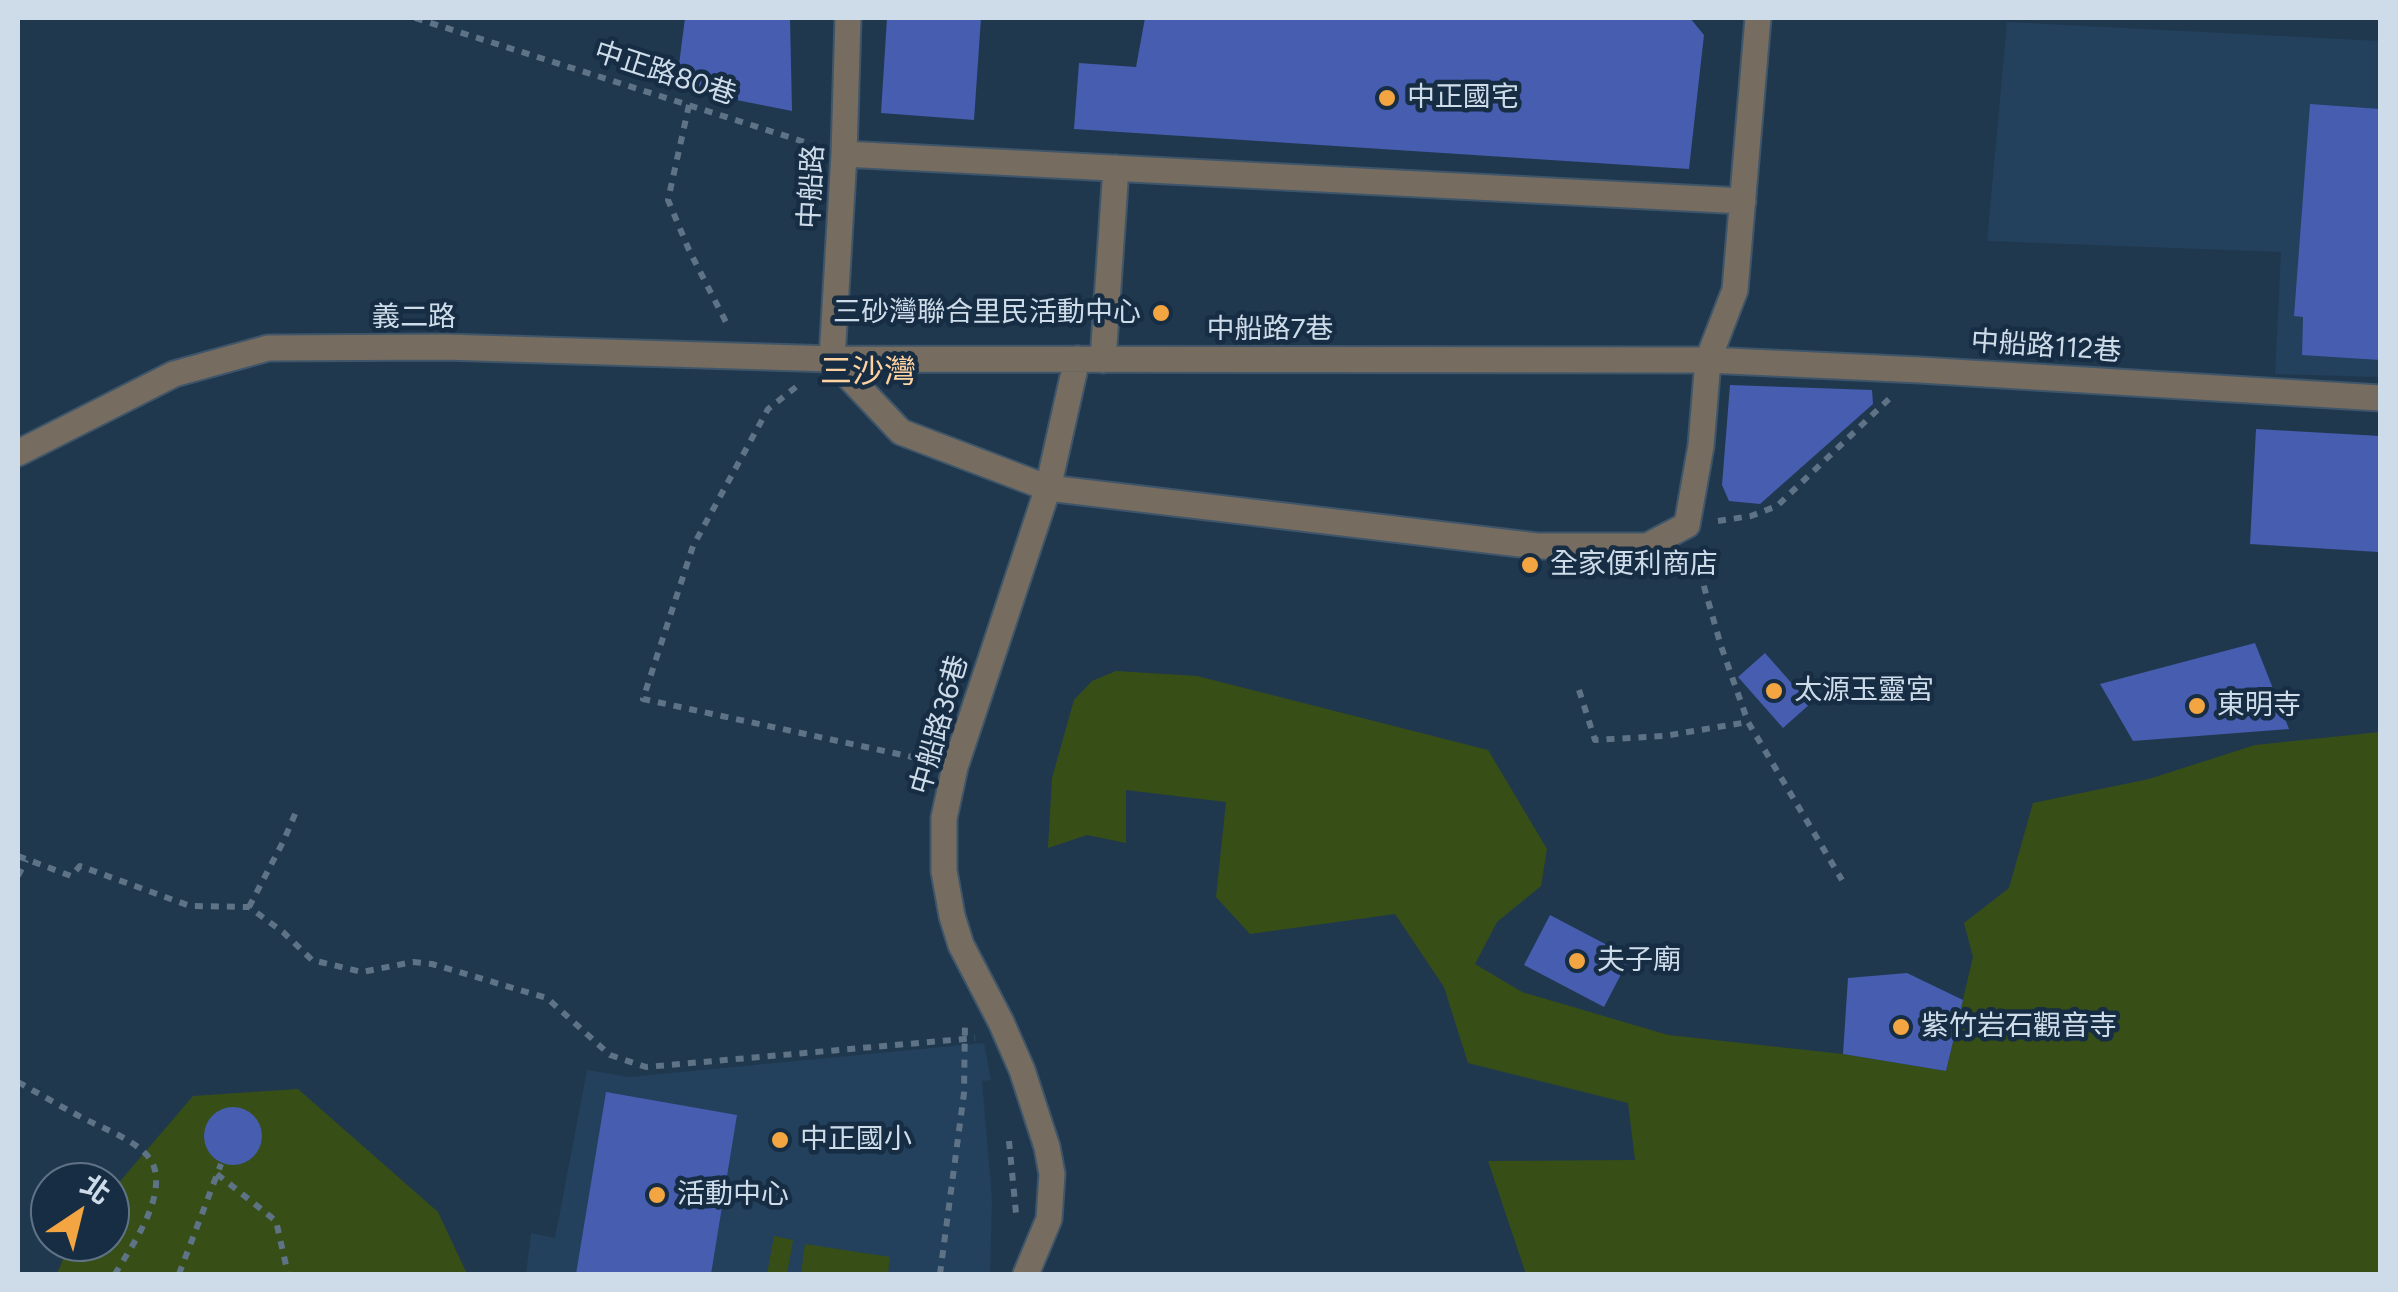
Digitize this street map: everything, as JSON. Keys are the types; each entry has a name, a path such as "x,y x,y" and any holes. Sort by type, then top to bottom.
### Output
{"street":[{"name":"中船路","path":"832,359 848,18"},
{"path":"832,359 901,432 1048,488 1537,546 1646,546 1686,526 1701,446 1708,360 1734,290 1758,18"},
{"path":"844,154 1743,201"},
{"path":"1103,360 1116,168"},
{"name":"義二路","path":"18,453 174,374 268,348 446,347 832,359"},
{"name":"中船路7巷","path":"832,359 1708,360"},
{"name":"中船路36巷","path":"1026,1274 1049,1219 1052,1174 1047,1146 1022,1070 961,945 952,916 943,852 944,818 955,766 1048,488 1077,359"},
{"name":"中船路112巷","path":"1708,360 2380,398"}],"path":[{"name":"中正路80巷","path":"415,18 844,154"},
{"path":"689,105 668,200 689,250 744,356"},
{"path":"832,359 768,409 758,426 693,546 643,699 955,766"},
{"path":"1842,880 1748,722 1686,526 1752,516 1777,506 1920,370"},
{"path":"1578,690 1594,740 1664,736 1748,722"},
{"path":"248,907 298,807"},
{"path":"18,876 22,858 71,876 80,866 190,906 248,907 283,932 312,960 362,972 413,962 432,964 546,998 610,1055 646,1067 985,1038"},
{"path":"940,1274 964,1093 966,1038"},
{"path":"18,1082 122,1137 142,1150 154,1166 156,1185 151,1208 115,1274"},
{"path":"1006,1124 1016,1221"},
{"path":"179,1274 221,1164"},
{"path":"217,1174 276,1221 288,1274"}],"shaded area":[{"path":"2007,22 2380,41 2380,377 2275,374 2281,252 1987,241"},
{"name":"中正國小","path":"984,1043 991,1080 982,1081 992,1199 990,1274 526,1274 531,1233 555,1238 587,1070 629,1077"}],"green space":[{"path":"1116,671 1197,676 1488,750 1547,849 1541,886 1497,922 1475,964 1522,992 1668,1035 1843,1054 1946,1071 1973,957 1964,923 2009,888 2033,803 2149,779 2255,745 2380,732 2380,1274 1526,1274 1488,1161 1635,1160 1628,1103 1468,1063 1444,987 1395,914 1250,934 1216,897 1226,802 1126,790 1126,843 1087,835 1048,848 1052,778 1074,700 1092,681"},
{"path":"298,1089 438,1212 467,1274 57,1274 62,1262 130,1262 130,1170 193,1096"},
{"path":"774,1236 793,1240 787,1274 767,1274"},
{"path":"805,1244 890,1257 888,1274 801,1274"}],"building":[{"path":"685,18 790,18 792,111 676,88"},
{"path":"887,18 981,18 974,120 881,113"},
{"name":"中正國宅","path":"1145,18 1690,18 1704,35 1689,169 1074,129 1079,63 1136,67"},
{"path":"2310,104 2380,109 2380,360 2302,355 2303,317 2294,316"},
{"path":"1730,385 1872,390 1873,404 1760,504 1729,501 1722,485"},
{"path":"2256,429 2380,436 2378,552 2250,544"},
{"name":"東明寺","path":"2255,643 2289,729 2133,741 2100,684"},
{"name":"太源玉靈宮","path":"1765,653 1810,704 1783,728 1738,677"},
{"name":"夫子廟","path":"1550,915 1630,957 1604,1007 1524,965"},
{"name":"紫竹岩石觀音寺","path":"1907,973 1963,1000 1946,1071 1843,1054 1848,978"},
{"name":"活動中心","path":"606,1092 737,1115 711,1274 576,1274"},
{"path":"233,1107 254,1115 262,1136 254,1157 233,1165 212,1157 204,1136 212,1115"}],"place":[{"name":"中正國宅","path":"1387,98"},
{"name":"三砂灣聯合里民活動中心","path":"1161,313"},
{"name":"全家便利商店","path":"1530,565"},
{"name":"太源玉靈宮","path":"1774,691"},
{"name":"東明寺","path":"2197,706"},
{"name":"夫子廟","path":"1577,961"},
{"name":"紫竹岩石觀音寺","path":"1901,1027"},
{"name":"中正國小","path":"780,1140"},
{"name":"活動中心","path":"657,1195"}],"district":[{"name":"三沙灣","path":"868,373"}]}
